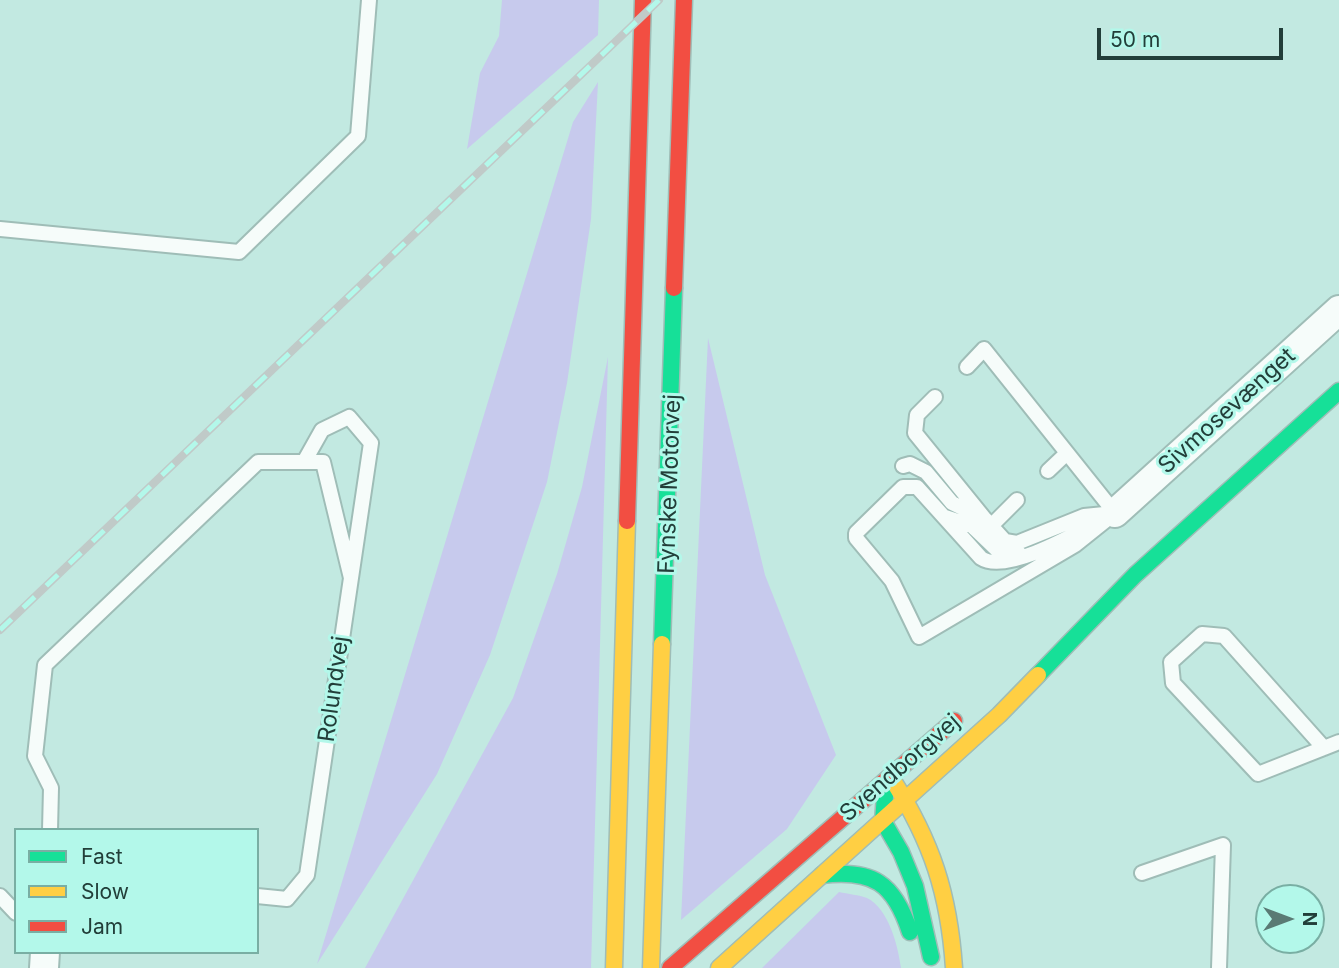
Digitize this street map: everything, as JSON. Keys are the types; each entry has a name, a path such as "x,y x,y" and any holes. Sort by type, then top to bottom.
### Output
{"main road":[{"name":"Fynske Motorvej","path":"614,968 643,0"},
{"name":"Fynske Motorvej","path":"652,968 684,0"},
{"name":"Svendborgvej","path":"719,968 999,715 1135,575 1339,391"},
{"name":"Svendborgvej","path":"1061,628 1135,575"},
{"name":"Svendborgvej","path":"670,968 966,710"},
{"path":"889,779 906,800 929,839 944,884 952,928 954,968"},
{"path":"889,779 883,821 901,846 917,891 927,928 932,968"},
{"path":"822,874 856,871 880,881 890,891 906,917 916,968"}],"street":[{"name":"Sivmosevænget","path":"1115,513 1339,310"}],"lane":[{"path":"0,229 239,252 358,136 369,0"},
{"path":"967,367 984,349 1115,513"},
{"path":"935,397 917,415 915,433 1005,541 1017,543 1084,516 1115,513"},
{"name":"Rolundvej","path":"259,895 287,899 307,875 371,443 349,418 322,430 304,462"},
{"path":"1048,471 1068,453"},
{"path":"50,828 51,788 35,756 45,665 258,462 323,463 351,579"},
{"path":"903,466 910,464 926,472 957,508 988,522"},
{"path":"907,485 918,487 987,562 1007,562 1032,553 1115,513 1075,545 919,637 892,581 858,542 856,533 907,485"},
{"path":"988,522 1017,500"},
{"path":"1324,748 1224,636 1202,634 1171,662 1173,683 1258,774 1324,748 1339,742"},
{"path":"1142,873 1223,845 1219,968"},
{"path":"0,896 14,911"}],"shaded area":[{"path":"502,0 599,0 598,35 467,149 480,73 499,36"},
{"path":"598,82 591,219 567,383 547,482 490,655 437,774 317,964 573,122"},
{"path":"708,338 765,575 836,755 787,829 681,920"},
{"path":"608,357 591,968 365,968 513,698 557,574 582,487"},
{"path":"839,892 867,898 881,910 895,939 901,968 762,968"}],"railway":[{"path":"0,630 659,0"}],"traffic: fast":[{"path":"662,644 674,288"},
{"path":"1038,675 1135,575 1339,391"},
{"path":"885,796 883,821 901,852 915,886 931,957"},
{"path":"822,875 855,874 879,883 897,902 910,932"}],"traffic: slow":[{"path":"614,968 627,521"},
{"path":"651,968 662,644"},
{"path":"719,968 999,715 1038,675"},
{"path":"892,779 918,825 936,869 948,916 954,968"}],"traffic: jam":[{"path":"627,521 643,0"},
{"path":"674,288 684,0"},
{"path":"670,968 954,721"}]}
